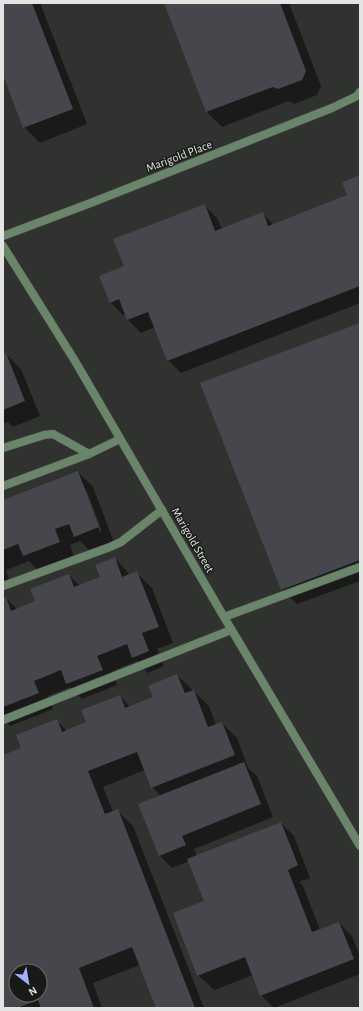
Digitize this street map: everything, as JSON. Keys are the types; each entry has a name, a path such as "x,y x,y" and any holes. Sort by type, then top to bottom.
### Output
{"street":[{"name":"Marigold Place","path":"3,236 332,108 357,96 360,92"},
{"name":"Marigold Street","path":"3,246 75,361 231,630 360,846"},
{"path":"3,448 44,435 53,434 89,454"},
{"path":"3,486 89,454 120,439"},
{"path":"3,586 121,542 162,510"},
{"path":"224,617 360,567"},
{"path":"3,720 231,630"}],"building":[{"path":"3,3 32,3 73,109 23,128 3,75"},
{"path":"164,3 280,3 306,71 302,80 278,89 273,87 206,112"},
{"path":"360,175 360,286 167,361 148,312 127,320 119,299 110,303 99,276 124,266 113,239 205,204 215,231 263,212 268,226 347,195 342,182"},
{"path":"360,323 360,560 281,590 200,383"},
{"path":"6,353 25,401 3,410 3,354"},
{"path":"78,471 99,527 74,537 69,524 55,529 60,542 23,556 18,544 3,550 3,500"},
{"path":"115,557 122,577 137,571 159,627 142,633 149,651 132,658 127,644 97,656 103,670 66,684 61,670 34,681 39,693 3,707 3,598 6,597 11,611 35,601 30,589 69,574 74,587 100,577 95,565"},
{"path":"177,674 185,693 194,690 208,727 222,722 235,755 151,788 137,752 88,771 105,814 118,809 195,1008 156,1008 132,947 79,968 94,1008 41,1008 39,1003 48,1003 48,963 8,963 8,1003 30,1003 17,1008 3,1008 3,755 21,748 16,735 57,719 62,732 86,722 81,710 120,695 125,708 153,697 148,686"},
{"path":"244,762 261,804 182,836 186,845 159,856 138,804"},
{"path":"281,822 298,865 288,870 312,932 339,922 354,959 260,996 245,957 197,976 173,913 204,901 187,859"}]}
